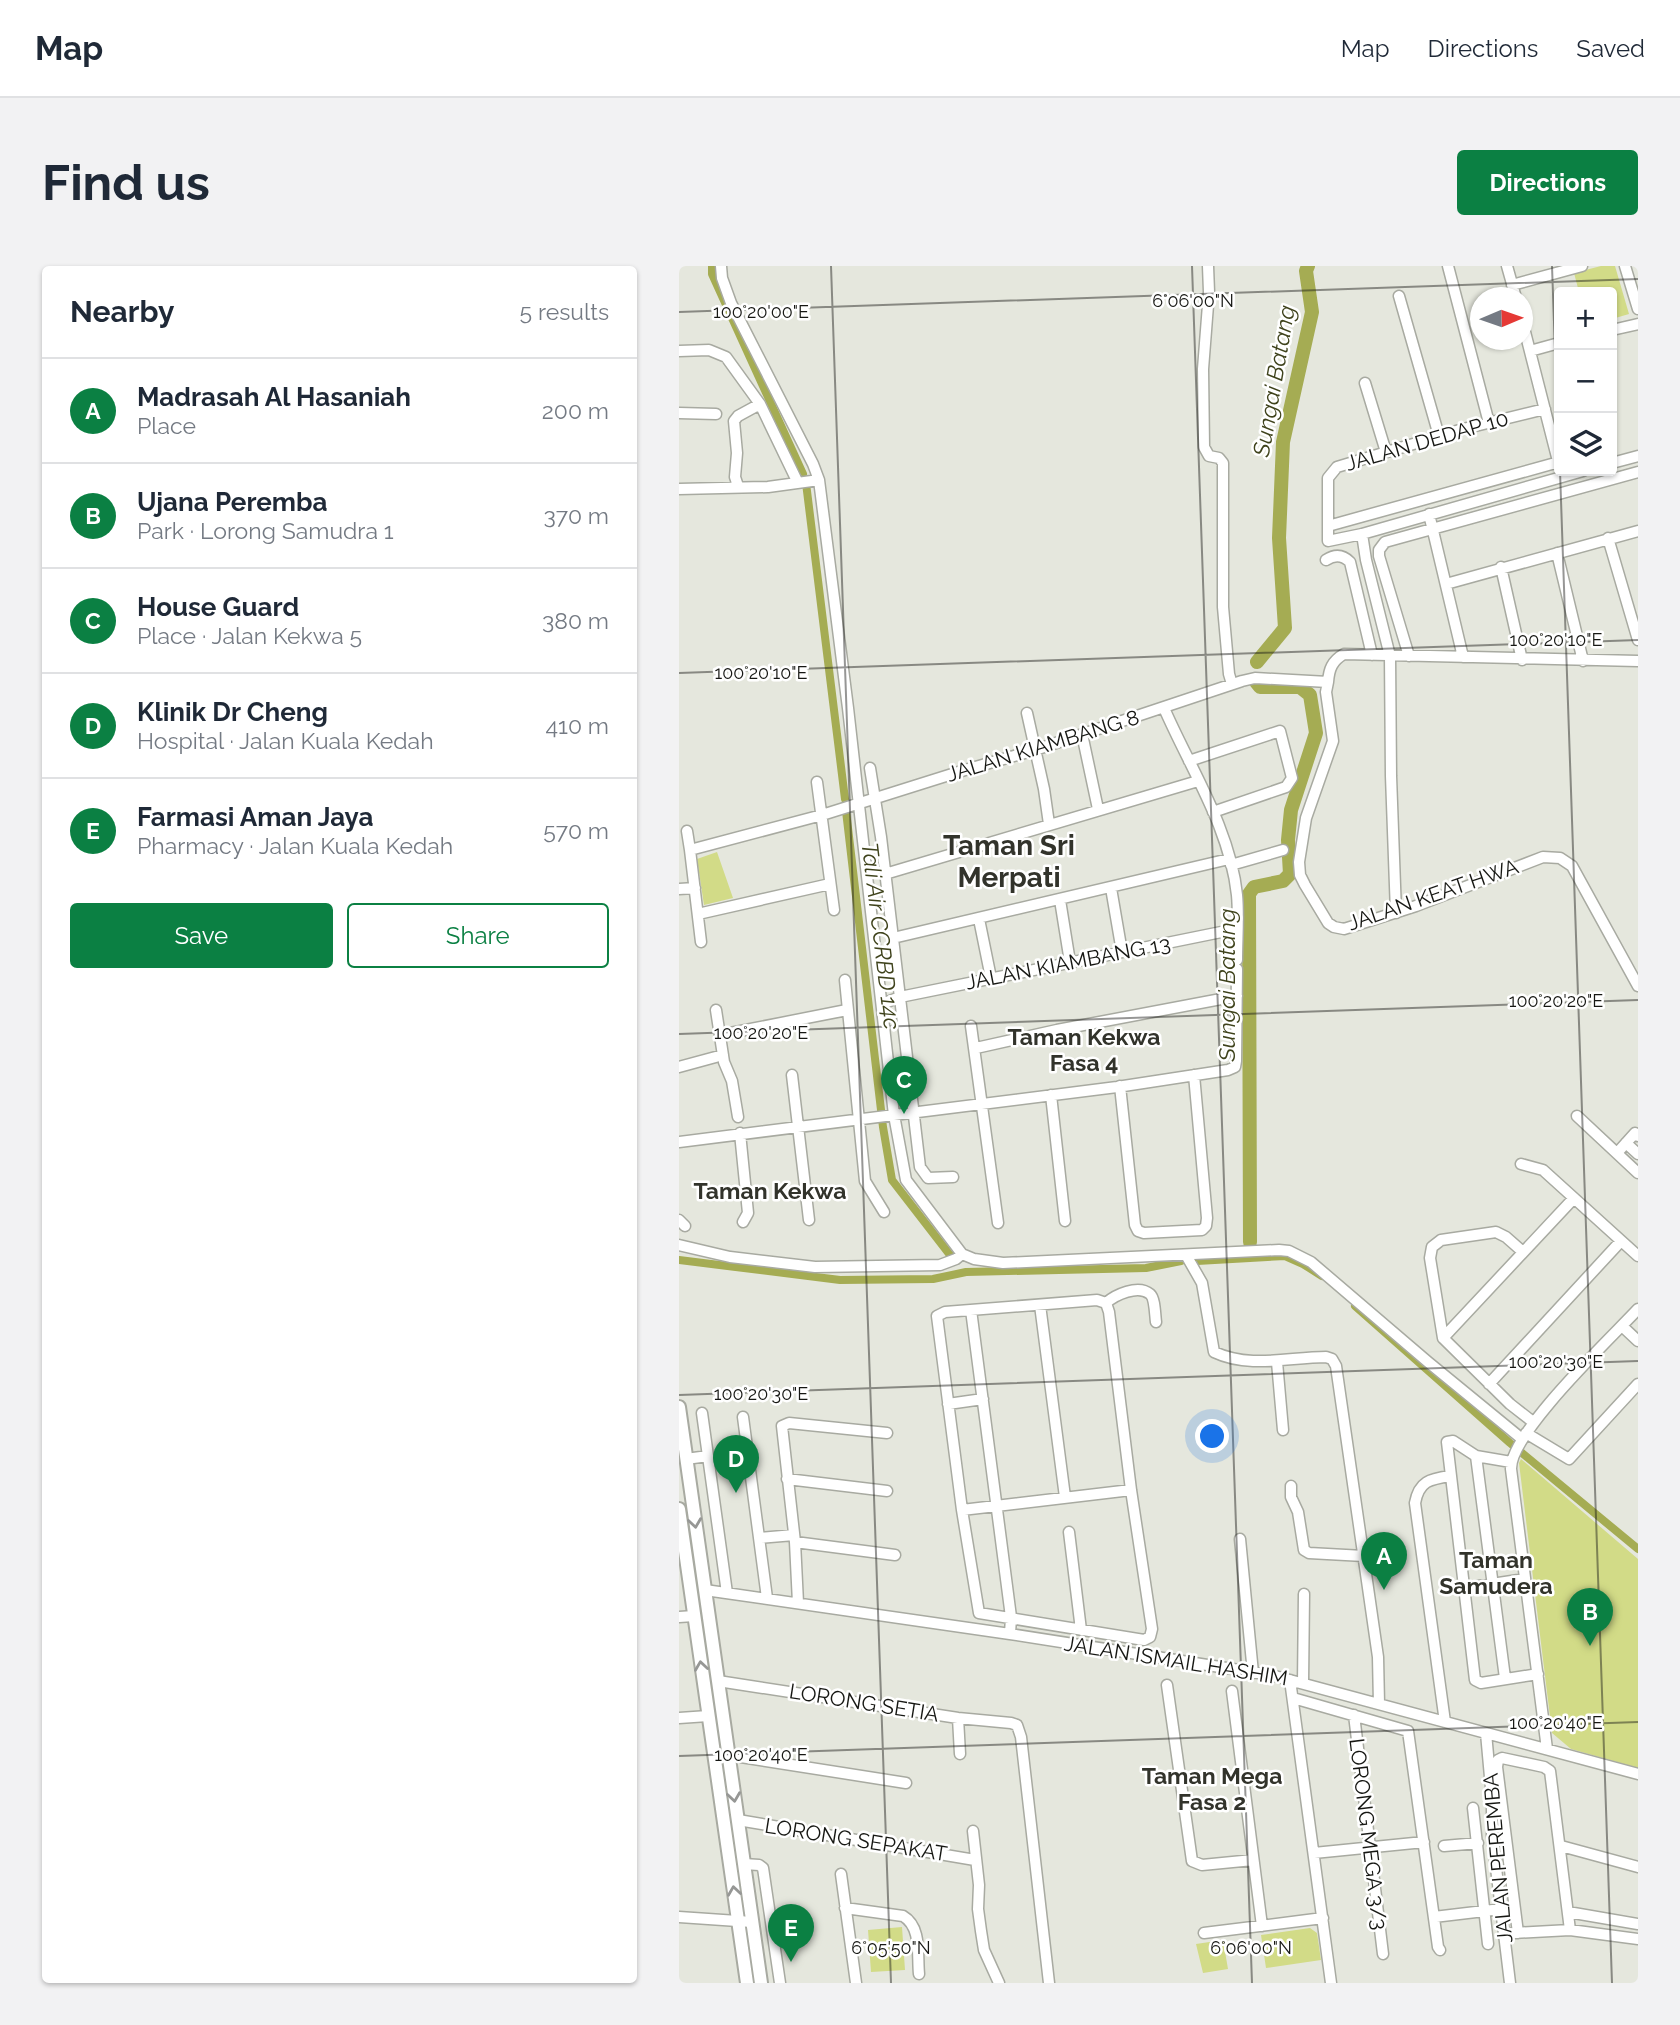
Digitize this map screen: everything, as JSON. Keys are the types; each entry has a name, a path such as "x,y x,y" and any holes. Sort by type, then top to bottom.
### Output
{"main road":[{"path":"679,1407 761,1983"},
{"path":"679,1509 747,1983"}],"street":[{"path":"721,266 722,278 731,303 813,464 819,481 882,1003 891,1116 906,1180 962,1254 983,1261 1003,1263 1279,1250 1299,1255 1311,1262 1523,1439 1569,1459 1638,1384"},
{"path":"1208,266 1209,292 1203,369 1204,441 1207,454 1219,458 1223,463 1223,607 1233,676 1328,682 1329,671 1337,658 1344,654 1638,662"},
{"path":"1448,266 1489,423"},
{"path":"1507,266 1513,285 1564,268 1583,266"},
{"path":"1625,266 1638,309"},
{"path":"1399,296 1439,436"},
{"path":"1617,329 1638,324"},
{"path":"1554,345 1530,351 1554,443"},
{"path":"679,351 709,350 726,357 760,404 797,483"},
{"path":"1365,383 1386,452"},
{"path":"738,486 735,477 737,453 734,421 760,404"},
{"name":"JALAN DEDAP 10","path":"1328,526 1330,474 1337,467 1545,408"},
{"path":"679,413 716,414"},
{"path":"1617,462 1638,456"},
{"path":"1554,464 1328,526 1328,541 1362,534 1555,476"},
{"path":"1409,656 1385,583 1379,550 1385,542 1638,472"},
{"path":"679,489 768,487 819,481"},
{"path":"1429,514 1463,657"},
{"path":"1445,584 1638,531"},
{"path":"1362,534 1390,656 1396,913"},
{"path":"1608,538 1638,640"},
{"path":"1557,552 1583,661"},
{"path":"1326,559 1338,555 1350,562 1372,656"},
{"path":"1350,562 1366,560"},
{"path":"1501,568 1522,660"},
{"path":"1361,600 1375,597"},
{"name":"JALAN KIAMBANG 8","path":"691,855 1164,708 1233,676"},
{"name":"JALAN KEAT HWA","path":"1328,682 1326,692 1333,741 1306,818 1299,862 1300,875 1328,923 1334,928 1344,929 1396,913 1543,857 1560,858 1572,866 1638,986"},
{"path":"679,1142 1120,1086 1235,1067 1237,896 1230,862 1213,812 1164,708"},
{"path":"1027,713 1049,824"},
{"path":"1189,761 1280,731 1291,778 1286,787 1213,812"},
{"path":"1082,734 1098,809"},
{"path":"870,768 876,798 920,1167 923,1175 933,1179 953,1177"},
{"path":"885,874 1198,781"},
{"path":"817,782 834,910"},
{"path":"687,831 701,942"},
{"path":"893,938 1283,850"},
{"path":"698,914 831,884"},
{"path":"679,889 695,888"},
{"path":"1111,888 1122,952"},
{"path":"1060,900 1070,962"},
{"path":"979,919 991,978"},
{"name":"JALAN KIAMBANG 13","path":"882,1003 900,996 1236,929"},
{"path":"845,980 865,1181 884,1212"},
{"path":"976,1048 1080,1025 1237,996"},
{"path":"716,1010 723,1055 738,1117"},
{"path":"720,1035 847,1010"},
{"path":"971,1026 998,1223"},
{"path":"679,1067 723,1055"},
{"path":"792,1075 809,1220"},
{"path":"1120,1086 1135,1225 1138,1231 1144,1234 1202,1230 1206,1226 1207,1217 1193,1075"},
{"path":"1051,1094 1065,1221"},
{"path":"1577,1116 1638,1173"},
{"path":"740,1133 748,1213 743,1222"},
{"path":"1617,1153 1636,1133 1638,1136"},
{"path":"1626,1143 1638,1154"},
{"path":"1521,1164 1543,1170 1638,1256"},
{"path":"1443,1338 1574,1198"},
{"path":"1523,1252 1506,1237 1496,1233 1441,1240 1435,1243 1430,1258 1443,1338 1489,1384 1533,1422"},
{"path":"1489,1384 1621,1241"},
{"path":"679,1245 730,1257 814,1267 940,1265 962,1254"},
{"path":"1186,1255 1202,1283 1214,1352 1245,1360 1277,1362 1326,1357 1332,1359 1336,1366 1378,1657 1379,1704"},
{"path":"1106,1303 1113,1297 1135,1290 1149,1293 1156,1322"},
{"path":"1097,1300 1106,1303 1152,1629 1150,1637 1144,1640 979,1613 962,1510 937,1316 945,1312 1097,1300"},
{"path":"1040,1305 1065,1497"},
{"path":"1547,1749 1512,1458 1533,1422 1638,1309"},
{"path":"971,1310 1011,1617 1010,1634"},
{"path":"1622,1326 1638,1341"},
{"path":"1277,1362 1283,1430"},
{"path":"948,1404 983,1399"},
{"path":"702,1413 727,1593"},
{"path":"743,1417 767,1598"},
{"path":"799,1603 781,1429 784,1424 887,1433"},
{"path":"1512,1458 1476,1455 1453,1440 1446,1445 1475,1680 1481,1683 1538,1674"},
{"path":"686,1459 708,1455"},
{"path":"1476,1455 1505,1678"},
{"path":"1445,1722 1415,1503 1423,1483 1429,1479 1450,1476"},
{"path":"787,1479 887,1491"},
{"path":"1291,1486 1291,1497 1298,1512 1304,1550 1364,1556"},
{"path":"962,1510 1131,1490"},
{"path":"1069,1532 1081,1629"},
{"path":"759,1538 794,1538 895,1555"},
{"path":"1240,1539 1254,1673"},
{"path":"1465,1588 1525,1579"},
{"name":"JALAN ISMAIL HASHIM","path":"705,1590 1010,1634 1290,1680 1638,1774"},
{"path":"1303,1683 1304,1594"},
{"path":"679,1616 694,1616"},
{"path":"1290,1680 1332,1983"},
{"name":"LORONG SETIA","path":"718,1681 1017,1725 1021,1737 1049,1983"},
{"path":"1167,1685 1192,1861 1202,1865 1253,1860"},
{"path":"1233,1691 1262,1926"},
{"path":"1293,1698 1408,1731 1440,1950"},
{"name":"LORONG MEGA 3/3","path":"1354,1715 1383,1954"},
{"path":"679,1718 708,1716"},
{"path":"958,1718 960,1754"},
{"name":"JALAN PEREMBA","path":"1486,1733 1492,1799 1492,1835 1510,1983"},
{"path":"728,1755 906,1783"},
{"path":"1518,1933 1497,1767 1498,1760 1507,1758 1548,1768 1550,1771 1570,1930"},
{"path":"1473,1808 1488,1944"},
{"name":"LORONG SEPAKAT","path":"738,1820 975,1860"},
{"path":"973,1831 979,1885 978,1909 984,1950 999,1983"},
{"path":"1314,1853 1425,1842"},
{"path":"1444,1846 1478,1843"},
{"path":"1561,1846 1638,1867"},
{"path":"744,1864 759,1865 763,1868 780,1983"},
{"path":"841,1874 856,1983"},
{"path":"845,1908 908,1919 916,1930 919,1974"},
{"path":"1434,1917 1501,1909"},
{"path":"1568,1912 1638,1924"},
{"path":"679,1917 752,1922"},
{"path":"1204,1933 1322,1918"},
{"path":"1505,1934 1570,1930 1638,1939"}],"green space":[{"path":"1601,266 1615,266 1629,314 1617,318 1617,287 1578,287 1574,273"},
{"path":"717,852 733,898 704,905 697,859"},
{"path":"1521,1459 1638,1559 1638,1768 1571,1749 1552,1733 1519,1463"},
{"path":"902,1927 905,1970 871,1972 868,1930"},
{"path":"1310,1928 1317,1933 1321,1960 1266,1968 1261,1935"},
{"path":"1223,1940 1228,1969 1203,1973 1196,1944"}],"waterway":[{"name":"Tali Air CCRBD 14c","path":"712,266 712,274 803,474"},
{"name":"Sungai Batang","path":"1257,662 1285,628 1279,538 1283,442 1312,312 1306,271 1308,266"},
{"name":"Tali Air CCRBD 14c","path":"806,483 845,799"},
{"name":"Sungai Batang","path":"1250,1242 1249,894 1254,887 1283,881 1290,874 1288,840 1291,810 1316,733 1310,695 1300,687 1260,687 1256,682"},
{"name":"Tali Air CCRBD 14c","path":"846,811 883,1127 892,1180 950,1255"},
{"path":"1197,1261 1285,1256 1322,1276"},
{"path":"679,1260 840,1280 933,1279 966,1272 1146,1268 1181,1261"},
{"path":"1355,1306 1510,1443 1638,1549"}],"place":[{"name":"House Guard","path":"904,1114"},
{"name":"Klinik Dr Cheng","path":"736,1493"},
{"name":"Madrasah Al Hasaniah","path":"1384,1590"},
{"name":"Ujana Peremba","path":"1590,1646"},
{"name":"Farmasi Aman Jaya","path":"791,1962"}],"district":[{"name":"Taman Sri Merpati","path":"1009,861"},
{"name":"Taman Kekwa Fasa 4","path":"1084,1050"},
{"name":"Taman Kekwa","path":"770,1191"},
{"name":"Taman Samudera","path":"1496,1573"},
{"name":"Taman Mega Fasa 2","path":"1212,1789"}]}
